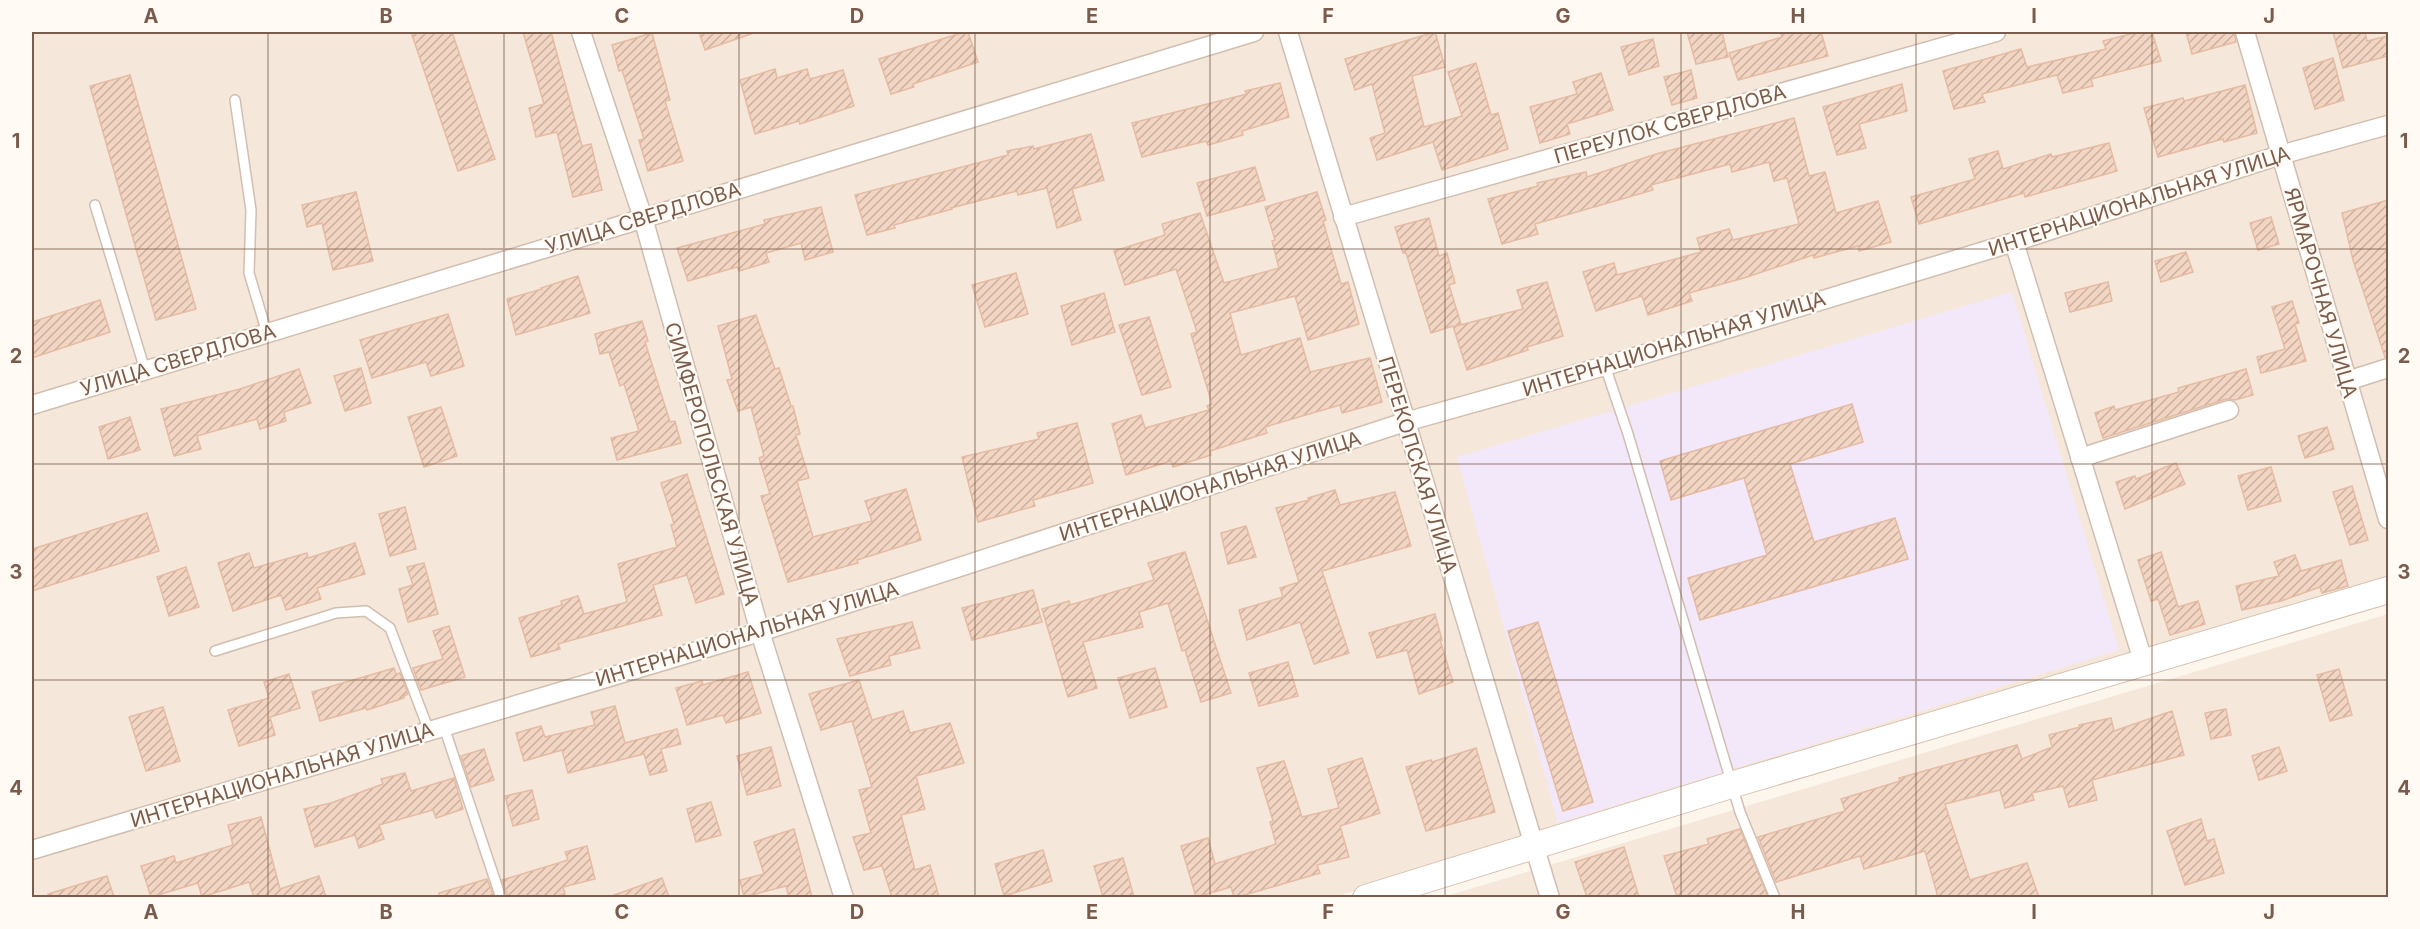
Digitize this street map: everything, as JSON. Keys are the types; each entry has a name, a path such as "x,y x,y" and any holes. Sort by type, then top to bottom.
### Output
{"main road":[{"path":"1366,897 1731,785 2388,590"}],"street":[{"name":"СИМФЕРОПОЛЬСКАЯ УЛИЦА","path":"581,32 643,218 760,632 844,897"},
{"name":"УЛИЦА СВЕРДЛОВА","path":"32,405 1254,32"},
{"name":"ПЕРЕКОПСКАЯ УЛИЦА","path":"1288,32 1550,897"},
{"name":"ПЕРЕУЛОК СВЕРДЛОВА","path":"1343,217 1996,32"},
{"name":"ЯРМАРОЧНАЯ УЛИЦА","path":"2245,32 2388,519"},
{"name":"ИНТЕРНАЦИОНАЛЬНАЯ УЛИЦА","path":"32,850 760,632 1405,422 1605,366 2014,242 2280,155 2388,125"},
{"path":"2014,242 2144,664"},
{"path":"2346,381 2388,368"},
{"path":"2080,458 2229,411"}],"lane":[{"path":"235,100 251,210 249,273 267,333"},
{"path":"95,205 145,370"},
{"path":"1605,366 1628,434 1731,785 1775,897"},
{"path":"215,651 336,612 366,611 390,628 437,729 501,897"}],"shaded area":[{"path":"32,32 2388,32 2388,579 1335,897 32,897"},
{"path":"2012,292 2119,650 1558,823 1457,457"},
{"path":"2388,614 2388,897 1443,897"}],"building":[{"path":"411,32 452,32 495,159 458,171"},
{"path":"523,32 551,32 582,146 591,144 602,190 573,197 557,132 536,137 529,108 544,104"},
{"path":"699,32 751,32 751,34 705,50"},
{"path":"968,32 978,62 891,94 879,59"},
{"path":"1435,32 1445,67 1412,76 1424,127 1462,116 1448,72 1476,63 1491,115 1498,113 1508,149 1442,170 1433,142 1377,160 1370,138 1385,133 1372,84 1355,90 1345,59"},
{"path":"1687,32 1722,32 1728,57 1696,64"},
{"path":"1780,32 1821,32 1828,56 1738,80 1729,53 1782,37"},
{"path":"2138,32 2152,32 2161,61 2091,79 2093,86 2063,93 2057,75 1982,94 1985,102 1954,109 1943,71 2021,49 2027,67 2106,49 2103,41"},
{"path":"2186,32 2234,32 2236,42 2192,54"},
{"path":"2333,32 2365,32 2367,41 2388,36 2388,56 2343,68"},
{"path":"652,33 670,100 665,101 683,161 648,171 639,140 644,139 612,45"},
{"path":"1653,39 1659,66 1629,75 1621,47"},
{"path":"2333,58 2344,100 2315,109 2303,68"},
{"path":"775,69 777,78 807,69 810,79 843,70 854,106 800,124 799,121 755,134 740,80"},
{"path":"1691,70 1697,98 1672,105 1664,77"},
{"path":"1601,73 1613,110 1567,124 1570,134 1540,143 1530,107 1577,94 1573,82"},
{"path":"130,75 196,309 156,320 90,86"},
{"path":"1280,83 1289,117 1242,131 1243,135 1208,145 1206,141 1142,157 1132,123 1247,94 1245,91"},
{"path":"1902,84 1907,111 1859,124 1866,148 1837,155 1823,107"},
{"path":"2245,85 2257,133 2224,142 2223,139 2158,157 2144,108 2183,98 2184,101"},
{"path":"1794,118 1809,176 1825,172 1836,213 1878,201 1891,242 1859,251 1858,246 1814,258 1813,255 1689,293 1692,301 1648,315 1642,296 1596,311 1583,272 1614,263 1617,275 1701,252 1697,238 1729,229 1733,240 1799,224 1787,178 1774,181 1769,162 1732,172 1730,164 1651,185 1653,190 1535,224 1538,234 1502,244 1488,199 1538,186 1537,183 1586,172 1587,177 1656,154"},
{"path":"1091,134 1104,180 1072,189 1081,220 1057,228 1047,188 1018,195 1017,191 951,208 894,225 895,228 867,235 855,195 1008,155 1007,151 1033,146 1034,149"},
{"path":"2109,143 2117,171 2025,197 2024,193 1919,224 1911,197 1975,179 1969,159 1998,151 2003,169 2051,154 2052,157"},
{"path":"1255,167 1265,200 1207,216 1197,183"},
{"path":"356,192 373,261 333,270 322,223 307,227 302,205"},
{"path":"1317,192 1341,284 1348,282 1359,324 1308,340 1295,296 1230,313 1241,355 1300,338 1310,372 1370,358 1382,402 1342,413 1340,405 1265,427 1267,433 1210,451 1211,455 1173,467 1171,461 1126,475 1112,424 1141,415 1145,428 1209,410 1207,406 1212,404 1191,334 1197,332 1176,269 1125,285 1114,251 1165,235 1162,224 1200,213 1224,283 1279,268 1272,241 1275,240 1265,207"},
{"path":"2388,200 2388,356 2385,357 2353,260 2342,213"},
{"path":"821,207 833,252 805,260 801,243 766,253 769,262 739,271 737,267 688,281 677,248 765,224 764,220"},
{"path":"2271,217 2279,244 2258,250 2250,223"},
{"path":"1429,218 1439,256 1447,253 1455,283 1449,285 1461,324 1456,326 1523,309 1517,290 1547,282 1563,336 1467,370 1453,326 1431,333 1406,253 1403,253 1395,227"},
{"path":"2186,252 2193,272 2161,282 2155,261"},
{"path":"1016,273 1028,314 985,327 972,285"},
{"path":"578,276 590,313 516,335 507,299"},
{"path":"2108,282 2112,301 2070,312 2065,293"},
{"path":"1104,293 1115,332 1072,345 1061,306"},
{"path":"100,300 110,332 32,358 32,322"},
{"path":"2292,301 2299,323 2295,324 2306,361 2261,373 2257,357 2285,349 2272,307"},
{"path":"448,314 464,366 431,376 426,362 372,378 360,340"},
{"path":"756,315 775,369 779,368 791,406 793,406 800,434 796,435 809,478 797,481 813,537 872,521 865,501 906,489 921,540 857,560 858,563 788,582 761,496 770,494 759,458 764,456 751,407 738,411 727,380 732,379 718,326"},
{"path":"1149,317 1171,387 1142,395 1119,325"},
{"path":"642,321 648,341 645,342 670,422 675,421 681,443 617,460 611,438 639,431 624,384 620,386 609,352 600,354 595,334"},
{"path":"361,368 371,403 345,411 334,376"},
{"path":"299,369 311,403 284,412 286,421 260,429 257,419 197,436 201,449 174,456 161,409 240,389"},
{"path":"2246,369 2253,395 2235,400 2226,399 2103,438 2095,413 2114,406 2115,410 2179,392 2178,388"},
{"path":"1852,404 1863,442 1790,464 1814,542 1895,518 1908,559 1700,620 1688,578 1767,555 1744,478 1671,500 1660,461"},
{"path":"441,407 457,456 424,467 408,417"},
{"path":"130,417 140,450 108,459 99,427"},
{"path":"1077,423 1093,483 1033,500 1035,506 978,522 962,457 1039,439 1037,433"},
{"path":"2327,427 2334,449 2305,458 2298,436"},
{"path":"2176,463 2185,484 2125,509 2116,482 2135,476 2136,479"},
{"path":"2271,467 2281,501 2248,510 2238,476"},
{"path":"687,474 724,594 696,603 687,575 653,585 662,615 558,644 560,649 531,657 519,618 562,605 561,601 578,596 584,614 627,602 618,564 677,547 671,525 674,524 661,483"},
{"path":"2352,486 2368,540 2350,545 2333,492"},
{"path":"1335,490 1340,505 1395,492 1411,546 1322,571 1349,653 1314,664 1300,622 1247,640 1239,610 1283,597 1280,588 1299,582 1276,508 1309,500 1308,498"},
{"path":"405,507 416,549 390,556 379,514"},
{"path":"147,513 159,551 32,591 32,549"},
{"path":"1246,526 1256,557 1228,564 1221,533"},
{"path":"355,543 365,574 317,588 321,599 286,610 281,595 233,611 218,563 249,553 254,568 307,553 308,558"},
{"path":"1185,552 1231,693 1201,702 1185,650 1182,651 1168,603 1139,612 1143,627 1083,642 1097,688 1068,697 1042,609 1069,601 1070,605 1154,580 1148,563"},
{"path":"2161,552 2178,607 2198,601 2205,624 2170,635 2158,599 2151,601 2138,560"},
{"path":"2295,555 2301,571 2341,560 2348,586 2322,593 2320,587 2281,601 2242,610 2236,586 2279,576 2274,562"},
{"path":"424,563 438,614 408,622 399,589 413,585 407,567"},
{"path":"186,567 199,607 169,616 157,577"},
{"path":"1033,590 1042,622 972,640 962,608"},
{"path":"1435,614 1442,640 1440,640 1453,682 1419,694 1407,650 1377,658 1369,633"},
{"path":"912,622 920,648 889,656 891,665 850,676 837,639"},
{"path":"1538,622 1593,802 1563,811 1508,631"},
{"path":"449,626 465,677 421,690 413,668 443,659 433,631"},
{"path":"1288,662 1298,696 1259,706 1249,673"},
{"path":"394,668 396,674 400,673 408,694 404,698 367,710 366,708 320,721 312,692"},
{"path":"1155,668 1167,707 1130,718 1118,678"},
{"path":"2339,669 2352,715 2330,721 2317,675"},
{"path":"748,672 761,713 726,723 723,715 687,725 676,688 702,681 703,685"},
{"path":"289,674 300,708 270,717 275,735 239,746 228,710 269,698 264,682"},
{"path":"859,680 872,720 903,711 910,733 950,723 964,763 916,776 925,809 901,815 915,870 930,865 939,897 892,897 882,866 864,870 853,837 871,833 859,790 872,787 852,721 821,730 809,694"},
{"path":"615,706 625,743 677,729 681,744 661,749 667,771 650,775 644,754 568,773 562,750 524,761 516,733 541,726 545,737 595,725 591,712"},
{"path":"163,707 180,761 146,771 129,717"},
{"path":"2226,709 2231,735 2211,739 2205,713"},
{"path":"2172,711 2184,755 2092,780 2097,800 2069,807 2063,786 2032,793 2034,800 2005,808 2000,790 1945,804 1970,880 2027,863 2039,897 1938,897 1925,851 1864,869 1860,856 1776,882 1758,837 1845,811 1841,799 1900,781 1899,778 2017,745 2022,759 2052,747 2049,735 2080,727 2079,725 2111,718 2114,731"},
{"path":"771,747 781,786 747,795 737,756"},
{"path":"2279,747 2287,771 2259,780 2252,756"},
{"path":"1476,748 1495,812 1426,831 1406,767 1431,760 1432,762"},
{"path":"484,749 494,780 471,787 461,756"},
{"path":"1362,758 1380,813 1340,826 1349,857 1317,865 1320,873 1238,897 1234,897 1231,887 1196,897 1181,846 1208,838 1215,864 1276,844 1270,822 1273,821 1257,768 1284,761 1302,817 1339,808 1328,769"},
{"path":"405,773 411,791 454,778 463,809 436,818 433,810 379,825 384,839 359,848 355,835 315,847 304,809 331,803 383,784 381,779"},
{"path":"532,790 539,819 513,826 505,796"},
{"path":"711,802 721,835 696,842 687,809"},
{"path":"261,817 280,889 319,876 326,897 254,897 249,882 202,897 198,883 151,897 141,866 174,856 176,863 233,845 228,825"},
{"path":"2201,819 2207,841 2214,839 2224,873 2185,885 2167,831"},
{"path":"794,829 812,897 789,897 786,886 744,897 740,880 764,874 754,842"},
{"path":"1740,829 1768,897 1677,897 1664,856 1709,844 1707,839"},
{"path":"587,846 595,879 563,887 565,894 552,897 508,897 502,880 568,860 565,852"},
{"path":"1624,847 1639,897 1587,897 1575,862"},
{"path":"1043,850 1052,881 1004,896 995,864"},
{"path":"1123,858 1134,897 1103,897 1094,866"},
{"path":"107,876 114,897 49,897 48,894"},
{"path":"662,878 669,897 614,897 614,895"},
{"path":"487,879 494,897 439,897 439,893"}]}
